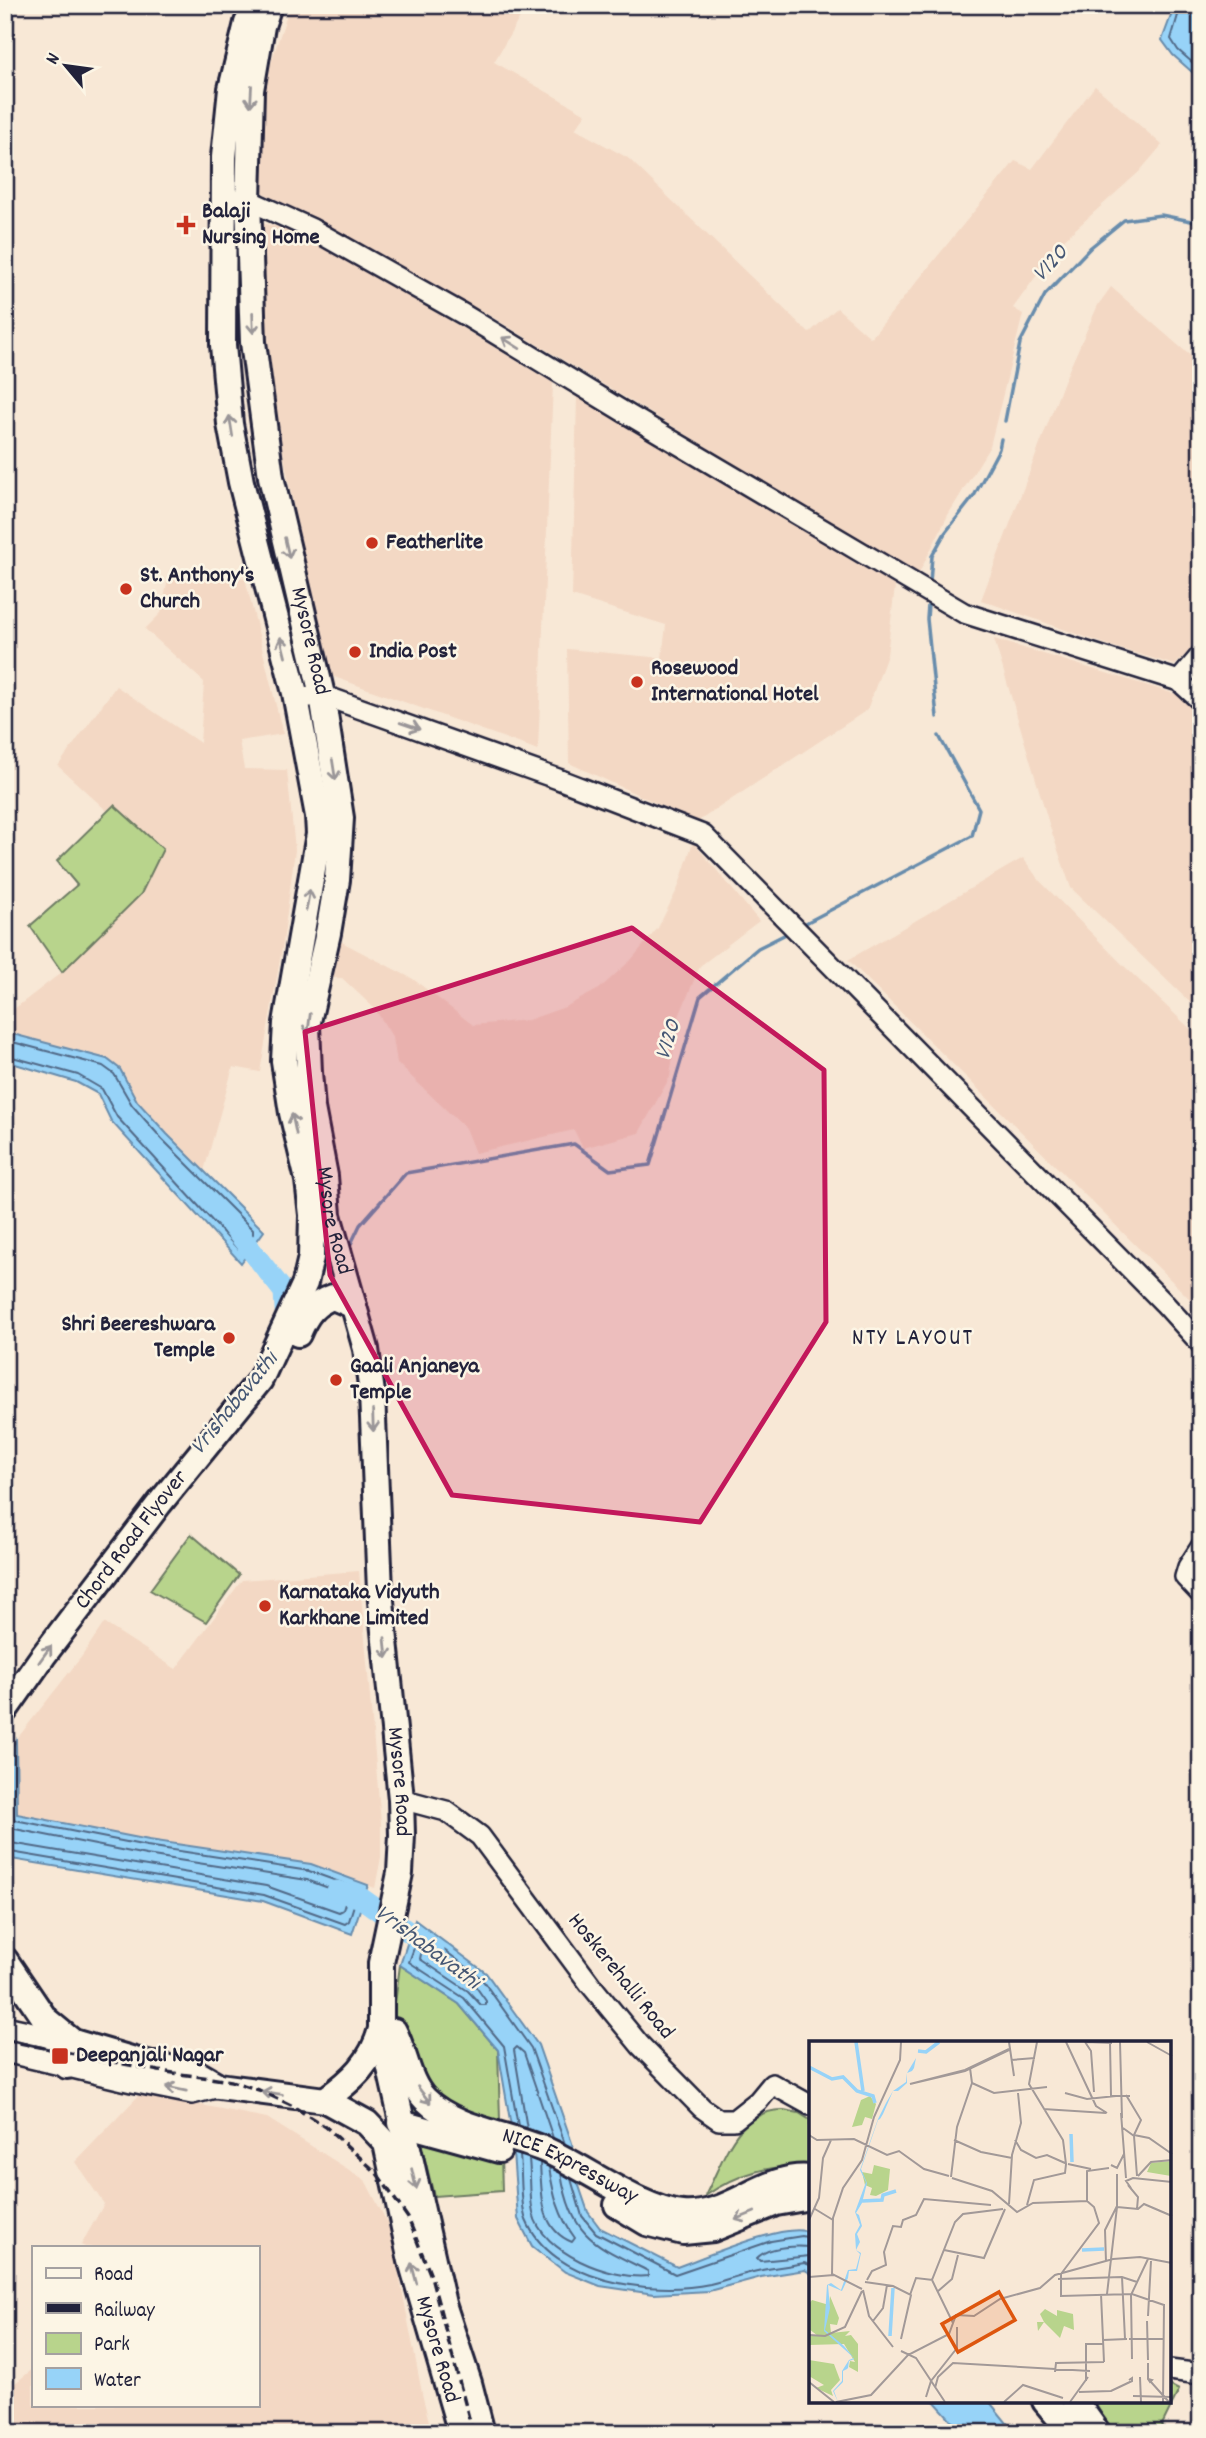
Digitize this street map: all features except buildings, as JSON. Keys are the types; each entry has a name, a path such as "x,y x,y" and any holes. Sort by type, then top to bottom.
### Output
{"highway":[{"name":"Mysore Road","path":"252,5 231,89 225,157 236,199 271,477 322,695 341,818 337,880 307,1026 312,1108 343,1301 366,1349 372,1393 380,1591 401,1799 402,1835 399,1877 381,1963 381,2021 401,2123 443,2304 482,2433"},
{"name":"Mysore Road","path":"268,5 251,90 236,199 222,252 223,345 230,424 241,482 296,699 320,834 286,1023 284,1061 292,1113 308,1180 312,1215"},
{"name":"Chord Road Flyover","path":"5,1710 151,1515 260,1380 306,1283 311,1257 312,1215"},
{"path":"227,1422 247,1417 269,1395 303,1322 313,1307 343,1301"},
{"path":"5,1960 70,2054 138,2061 200,2075 219,2086 324,2100 353,2079 367,2064 377,2046 381,2021"},
{"name":"NICE Expressway","path":"381,2021 397,2036 423,2097 547,2168 586,2178 652,2207 683,2214 709,2211 768,2185 809,2178"},
{"name":"Mysore Road","path":"324,2100 367,2123 387,2143 411,2261 461,2433"},
{"name":"NICE Expressway","path":"401,2123 513,2147"},
{"name":"NICE Expressway","path":"586,2178 647,2223 683,2232 713,2229 776,2203 809,2197"},
{"path":"1047,2403 1072,2433"},
{"path":"1076,2403 1098,2433"}],"main road":[{"path":"5,2027 70,2054"},
{"path":"7,2051 70,2054"}],"street":[{"path":"236,199 312,229 463,314 964,614 1179,681 1201,701"},
{"path":"1179,681 1201,655"},
{"path":"296,699 322,695 558,779 703,835 1164,1303 1201,1344"},
{"path":"1201,1547 1185,1577 1201,1594"},
{"name":"Hoskerehalli Road","path":"401,1799 446,1811 480,1836 598,1994 640,2045 702,2108 719,2120 734,2120 758,2102 772,2084 809,2104"},
{"path":"1171,2370 1201,2374"}],"highlighted area":[{"path":"632,928 824,1070 826,1322 700,1522 452,1495 330,1275 305,1032"}],"shaded area":[{"path":"290,5 527,5 494,62 586,114 575,129 628,158 809,333 837,308 871,338 1015,161 1032,169 1095,86 1162,145 1139,172 1060,243 1013,308 1023,314 990,446 948,515 918,575 494,318 263,193 263,87"},
{"path":"261,223 280,227 349,259 553,383 538,750 326,674 269,380"},
{"path":"1111,287 1201,365 1201,639 1175,665 1108,645 981,600 1064,381 1098,305"},
{"path":"577,397 895,586 887,655 867,710 697,822 569,763 567,649 662,658 666,625 572,596"},
{"path":"170,569 245,578 283,734 239,741 244,769 287,770 295,850 283,943 260,1072 233,1067 204,1171 137,1101 120,1069 107,1059 5,1032 5,1016 62,972 113,805 107,811 58,766 116,686 200,743 204,682 145,629 161,613"},
{"path":"994,639 1182,696 1201,713 1201,1013 1071,888"},
{"path":"693,842 759,921 700,966 678,1019 670,1077 639,1133 583,1148 574,1130 475,1153 465,1128 397,1063 393,1038 375,1009 342,978 327,978 336,939 413,979 473,1025 528,1020 565,1007 599,989 631,960 658,928 678,888"},
{"path":"1023,858 1039,880 1201,1039 1201,1310 848,960"},
{"name":"Karnataka Vidyuth Karkhane Limited","path":"359,1571 381,1823 381,1857 375,1888 311,1865 149,1840 16,1814 16,1740 82,1656 104,1623 176,1669 242,1580"},
{"path":"141,2093 267,2118 365,2180 390,2228 432,2433 5,2433 5,2391 32,2370 32,2406 259,2406 259,2246 83,2246 81,2245 104,2204 75,2162"}],"green space":[{"path":"114,805 163,849 141,894 62,972 30,926 77,885 57,861"},
{"path":"191,1534 239,1575 206,1622 150,1590"},
{"path":"400,1965 459,2004 498,2050 502,2191 434,2196 392,2027"},
{"path":"784,2110 799,2113 809,2119 809,2167 782,2167 755,2172 730,2181 705,2196 726,2153 743,2127 768,2112"},
{"path":"1171,2386 1179,2390 1158,2433 1112,2433 1095,2403 1171,2403"}],"water":[{"path":"1175,5 1201,5 1201,23 1198,30 1201,80 1173,55 1162,40"},
{"path":"5,1032 107,1059 120,1069 137,1101 264,1231 241,1263 111,1121 98,1094 76,1082 5,1061"},
{"path":"16,1740 17,1814 149,1840 311,1864 368,1885 352,1934 263,1901 5,1858 5,1757"},
{"path":"415,1920 486,1973 538,2045 572,2143 578,2183 588,2212 600,2228 677,2267 745,2242 800,2230 809,2233 809,2272 805,2270 761,2277 709,2291 654,2294 600,2286 565,2272 532,2246 518,2219 511,2126 498,2050 459,2004 400,1965"},
{"path":"936,2403 991,2403 1015,2433 963,2433"}],"waterway":[{"name":"V120","path":"1005,421 1020,343 1045,295 1091,247 1124,220 1161,215 1201,223"},
{"name":"V120","path":"930,583 932,556 945,533 974,496 999,449 1001,439"},
{"name":"V120","path":"928,605 927,619 937,717"},
{"name":"V120","path":"800,926 972,836 979,809 939,736"},
{"name":"V120","path":"348,1250 360,1225 406,1173 574,1144 610,1170 650,1165 700,997 758,948 790,932"},
{"name":"Vrishabavathi","path":"233,1227 284,1292 286,1324"},
{"name":"Vrishabavathi","path":"337,1891 361,1898 434,1950"}],"railway":[{"path":"5,2040 159,2071 231,2081 291,2105 326,2127 376,2172 408,2218 431,2276 473,2433"}],"place":[{"name":"Balaji Nursing Home","path":"186,225"},
{"name":"Featherlite","path":"372,543"},
{"name":"St. Anthony's Church","path":"126,589"},
{"name":"India Post","path":"355,652"},
{"name":"Rosewood International Hotel","path":"637,682"},
{"name":"Shri Beereshwara Temple","path":"229,1338"},
{"name":"Gaali Anjaneya Temple","path":"336,1380"},
{"name":"Karnataka Vidyuth Karkhane Limited","path":"265,1606"},
{"name":"Deepanjali Nagar","path":"60,2056"}],"district":[{"name":"NTY LAYOUT","path":"913,1339"}]}
